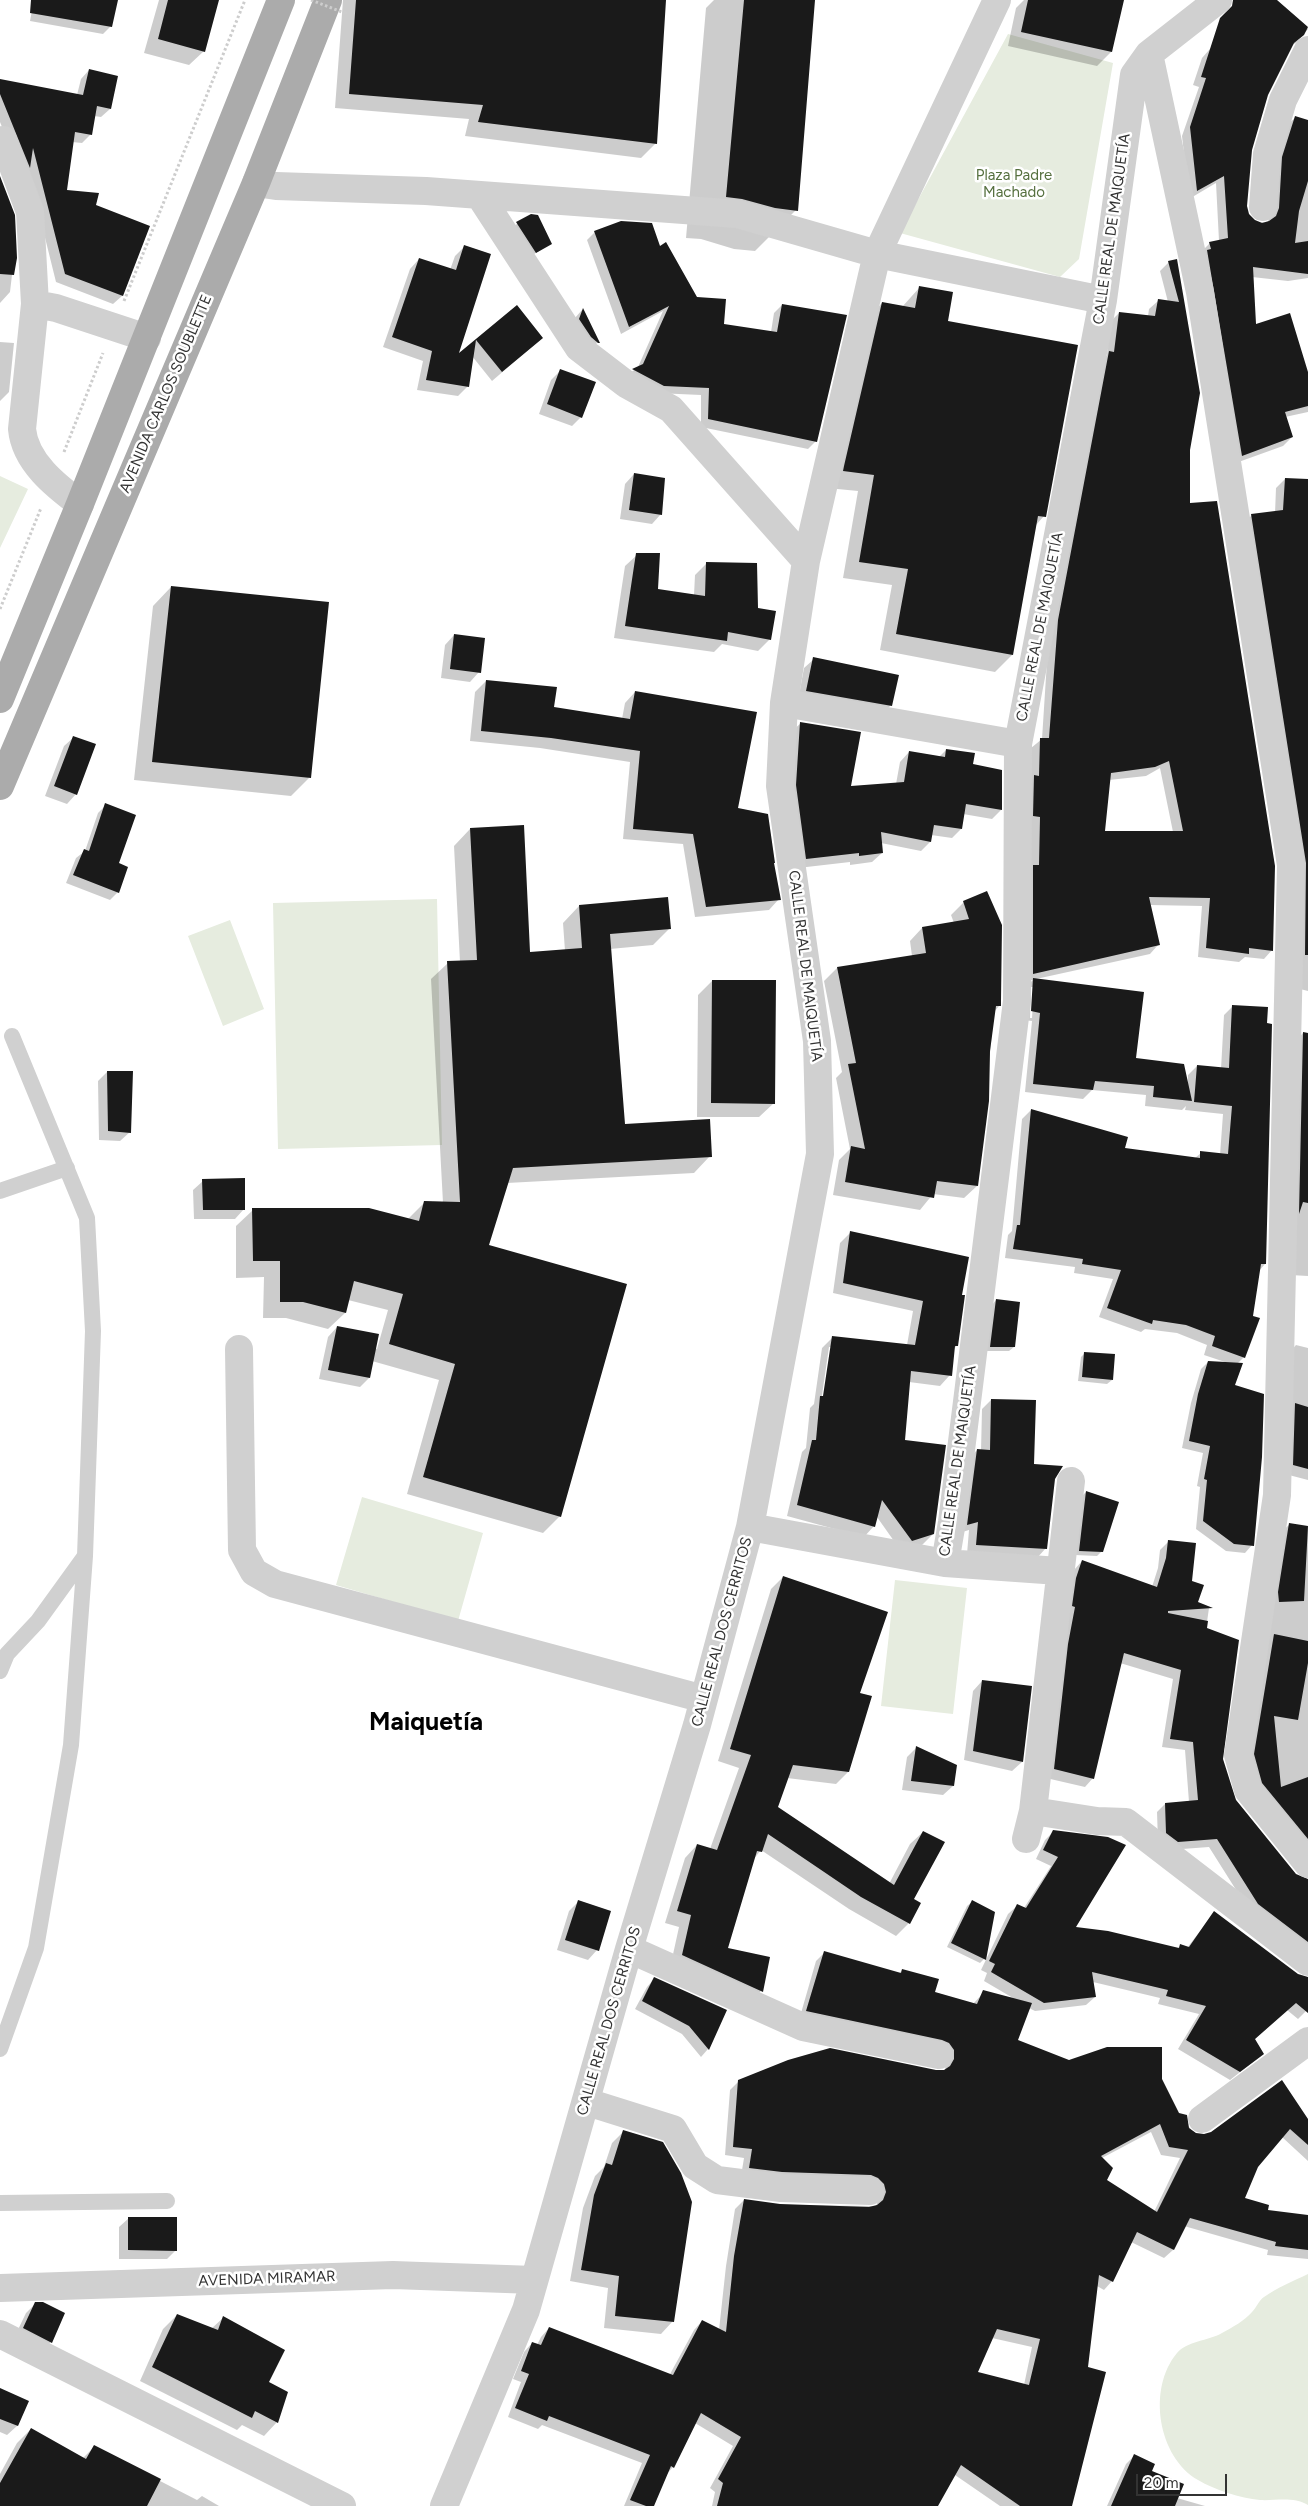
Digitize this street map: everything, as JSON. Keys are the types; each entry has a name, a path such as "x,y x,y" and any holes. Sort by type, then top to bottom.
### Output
{"main road":[{"path":"0,698 147,338 281,0"},
{"name":"AVENIDA CARLOS SOUBLETTE","path":"0,786 256,183 337,7"}],"street":[{"name":"CALLE REAL DE MAIQUETÍA","path":"997,0 877,254 806,560 784,703 780,786 817,1041 820,1154 750,1527 945,1563 1017,1001 1018,744 1104,300 1134,75 1149,54 1218,0"},
{"path":"1263,207 1267,154 1280,109 1308,50"},
{"path":"1149,54 1200,292 1291,864 1276,1495 1238,1755 1248,1790 1308,1864"},
{"path":"3,140 30,212 35,304 22,429 23,444 51,482 80,504"},
{"path":"256,183 738,214 877,254 1104,300"},
{"path":"480,196 579,348 626,384 671,410 806,560"},
{"path":"35,304 56,308 147,338"},
{"path":"784,703 1018,744"},
{"path":"239,1349 242,1550 254,1572 275,1584 704,1699"},
{"path":"1026,1839 1033,1811 1058,1571 1071,1481"},
{"name":"CALLE REAL DOS CERRITOS","path":"444,2506 526,2310 629,1949 704,1699 750,1527"},
{"path":"945,1563 1058,1571"},
{"path":"1033,1811 1097,1821 1126,1822 1308,1962"},
{"path":"629,1949 803,2028 940,2055"},
{"path":"1202,2119 1308,2041"},
{"path":"586,2102 673,2129 695,2166 717,2180 781,2188 870,2191"},
{"name":"AVENIDA MIRAMAR","path":"0,2288 393,2275 534,2280"},
{"path":"0,2334 342,2506"}],"lane":[{"path":"0,2049 36,1948 69,1755 85,1556 92,1331 87,1218 12,1036"},
{"path":"0,1191 67,1168"},
{"path":"0,1671 7,1654 38,1621 85,1556"},
{"path":"0,2203 167,2201"}],"path":[{"path":"311,0 337,7"}],"green space":[{"name":"Plaza Padre Machado","path":"1008,34 1113,63 1079,259 1060,277 900,233"},
{"path":"0,476 28,489 0,548"},
{"path":"437,899 442,1145 278,1149 273,903"},
{"path":"230,920 264,1009 223,1026 188,936"},
{"path":"362,1497 483,1533 458,1621 336,1585"},
{"path":"895,1580 967,1588 953,1714 881,1706"},
{"path":"1308,2274 1308,2505 1290,2500 1260,2500 1244,2497 1205,2484 1184,2469 1174,2456 1166,2439 1161,2421 1160,2403 1162,2385 1168,2368 1181,2349 1216,2336 1234,2326 1249,2315 1264,2297"}],"building":[{"path":"31,0 118,0 112,27 30,13"},
{"path":"168,0 219,0 205,52 158,39"},
{"path":"356,0 666,0 657,144 478,122 483,105 349,94"},
{"path":"744,0 815,0 798,211 726,197"},
{"path":"1028,0 1124,0 1112,52 1021,32"},
{"path":"1233,0 1277,0 1308,27 1304,35 1294,43 1268,95 1252,150 1247,206 1249,214 1255,220 1262,223 1276,216 1279,208 1282,157 1295,116 1308,120 1308,181 1299,211 1295,243 1308,241 1308,274 1253,267 1256,324 1290,313 1308,372 1308,406 1285,412 1293,437 1242,456 1207,250 1211,249 1209,242 1228,238 1224,176 1197,191 1190,127 1206,78 1201,77 1220,18 1232,6"},
{"path":"89,69 118,76 111,109 97,106 92,135 75,132 67,190 99,193 96,205 150,226 123,296 65,274 33,148 30,168 0,94 0,79 83,95"},
{"path":"0,176 15,215 17,258 14,275 0,274"},
{"path":"531,214 538,215 552,244 536,253 516,222"},
{"path":"621,221 652,223 660,246 666,242 697,297 726,299 724,324 777,332 782,304 847,315 817,442 708,419 709,388 664,386 632,369 643,364 669,306 629,327 594,231"},
{"path":"464,245 491,254 459,353 517,305 543,338 502,372 476,340 469,387 426,380 432,351 392,337 419,258 456,270"},
{"path":"1177,259 1200,393 1190,450 1190,503 1217,501 1275,866 1273,951 1249,948 1249,954 1206,948 1210,898 1149,897 1160,945 1033,974 1033,865 1039,865 1040,817 1033,816 1034,775 1039,776 1040,738 1049,738 1058,620 1109,351 1114,352 1119,312 1155,316 1158,299 1179,302 1168,261","holes":["1169,761 1183,831 1105,831 1111,773 1155,767"]},
{"path":"919,286 953,292 948,321 1078,345 1046,517 1038,516 1013,655 896,634 908,569 859,562 874,475 843,471 844,466 882,302 915,308"},
{"path":"583,308 600,343 591,337 579,319"},
{"path":"560,369 596,382 582,418 547,404"},
{"path":"634,473 665,478 662,515 629,510"},
{"path":"1285,478 1308,479 1308,955 1305,955 1306,863 1251,514 1283,510"},
{"path":"636,553 660,553 658,589 705,596 706,562 757,563 758,608 776,611 771,640 728,632 727,641 625,626"},
{"path":"171,586 329,602 311,778 152,762"},
{"path":"454,634 485,638 481,673 450,669"},
{"path":"813,657 899,675 892,706 806,691"},
{"path":"486,680 557,687 554,707 630,719 635,691 757,712 738,808 768,814 781,900 706,907 693,834 633,829 640,751 551,738 481,731"},
{"path":"800,722 861,732 851,786 904,782 909,751 945,757 946,749 975,753 973,764 1002,770 1002,810 966,804 962,829 934,825 931,842 881,832 883,853 859,856 859,853 806,859 796,785"},
{"path":"73,736 96,744 77,795 54,786"},
{"path":"105,803 136,815 119,863 128,867 119,893 73,875 84,849 89,851"},
{"path":"524,825 530,952 582,948 579,905 668,897 671,929 610,934 625,1124 710,1119 712,1157 513,1168 489,1245 627,1284 561,1517 423,1477 455,1364 389,1344 403,1294 354,1281 346,1313 303,1302 280,1302 280,1261 253,1261 252,1208 369,1208 419,1221 424,1201 460,1202 447,961 477,960 470,828"},
{"path":"987,891 1002,925 1001,1006 996,1006 990,1051 989,1101 978,1186 937,1181 934,1198 845,1182 851,1146 865,1149 848,1064 856,1063 837,967 926,953 922,927 969,919 963,901"},
{"path":"1033,978 1144,992 1136,1058 1184,1064 1192,1101 1153,1097 1154,1086 1095,1081 1093,1090 1033,1084 1040,1013 1031,1011"},
{"path":"712,980 776,980 775,1104 711,1103"},
{"path":"1232,1005 1268,1007 1267,1023 1272,1024 1266,1264 1261,1264 1253,1316 1260,1318 1245,1358 1212,1346 1215,1336 1186,1325 1153,1320 1152,1324 1107,1308 1121,1270 1082,1264 1083,1259 1013,1249 1017,1225 1020,1225 1031,1109 1128,1137 1125,1148 1200,1158 1200,1151 1228,1154 1232,1106 1194,1102 1197,1065 1229,1068"},
{"path":"1303,1032 1308,1033 1308,1203 1303,1202 1299,1214"},
{"path":"107,1071 133,1071 131,1133 108,1131"},
{"path":"245,1178 245,1210 203,1210 202,1179"},
{"path":"850,1231 969,1257 962,1295 965,1295 958,1346 955,1346 952,1376 911,1371 905,1440 946,1445 934,1534 912,1541 882,1500 875,1527 797,1505 812,1440 816,1440 820,1396 823,1396 832,1336 915,1345 923,1301 843,1283"},
{"path":"996,1299 1020,1302 1015,1347 990,1347"},
{"path":"337,1326 379,1334 370,1378 328,1370"},
{"path":"1084,1352 1115,1354 1113,1380 1082,1377"},
{"path":"1208,1361 1243,1363 1235,1385 1264,1394 1262,1457 1254,1546 1234,1544 1203,1521 1207,1480 1204,1479 1210,1446 1189,1441 1198,1394"},
{"path":"991,1399 1036,1400 1034,1464 1063,1466 1055,1479 1047,1549 976,1545 978,1522 967,1525 977,1449 990,1450"},
{"path":"1295,1403 1308,1407 1308,1469 1293,1465"},
{"path":"1086,1491 1119,1502 1103,1552 1079,1551"},
{"path":"1289,1523 1308,1526 1304,1601 1279,1602 1278,1592"},
{"path":"1168,1540 1196,1543 1192,1581 1204,1585 1198,1602 1213,1608 1168,1611 1168,1613 1208,1621 1207,1628 1239,1640 1223,1759 1236,1800 1296,1874 1308,1879 1308,1942 1258,1904 1217,1839 1178,1842 1166,1833 1165,1803 1198,1800 1193,1742 1170,1739 1181,1670 1124,1653 1094,1779 1054,1769 1068,1644 1075,1607 1072,1606 1076,1578 1082,1560 1157,1587 1166,1558"},
{"path":"783,1576 888,1612 860,1693 872,1696 849,1772 793,1765 778,1807 894,1885 923,1831 945,1842 914,1899 921,1903 910,1924 861,1897 768,1834 762,1852 757,1851 728,1948 770,1957 763,1992 682,1955 691,1915 677,1911 697,1844 717,1850 751,1755 730,1749"},
{"path":"1274,1634 1308,1641 1308,1663 1298,1720 1274,1716 1281,1787 1308,1777 1308,1839 1262,1783 1254,1754"},
{"path":"982,1680 1032,1686 1023,1762 973,1751"},
{"path":"916,1746 957,1765 954,1786 911,1781"},
{"path":"1053,1830 1108,1837 1126,1845 1076,1927 1108,1931 1179,1948 1180,1944 1189,1947 1214,1911 1298,1974 1308,1977 1308,2013 1296,2003 1255,2039 1264,2054 1240,2072 1186,2040 1206,2006 1166,1996 1168,1990 1092,1972 1096,1997 1044,2003 991,1972 995,1964 989,1961 1017,1904 1026,1908 1058,1857 1043,1850"},
{"path":"578,1900 611,1911 599,1951 565,1940"},
{"path":"972,1900 995,1912 986,1960 951,1943"},
{"path":"824,1951 901,1973 902,1969 939,1979 935,1992 977,2004 983,1990 1032,2003 1018,2040 1069,2060 1107,2047 1162,2047 1162,2079 1179,2113 1187,2115 1189,2128 1196,2133 1204,2134 1211,2132 1282,2080 1308,2119 1308,2145 1290,2129 1258,2167 1245,2198 1269,2205 1268,2210 1308,2215 1308,2250 1275,2246 1276,2242 1190,2218 1174,2250 1137,2232 1113,2282 1099,2275 1088,2367 1106,2372 1072,2506 1020,2506 961,2465 938,2506 717,2506 723,2483 718,2479 741,2437 701,2413 674,2468 671,2466 654,2506 646,2506 630,2500 650,2455 549,2416 547,2421 515,2408 529,2374 521,2371 532,2342 541,2345 549,2327 673,2375 702,2320 726,2332 734,2256 744,2199 780,2204 869,2207 877,2205 883,2200 886,2192 884,2184 878,2178 871,2175 782,2172 749,2168 752,2149 733,2147 738,2080 788,2060 830,2048 936,2070 944,2070 950,2066 954,2059 954,2050 949,2043 942,2040 806,2011","holes":["1160,2124 1169,2147 1188,2150 1157,2212 1107,2180 1113,2168 1101,2156","997,2329 1040,2339 1029,2385 978,2372"]},
{"path":"654,1977 727,2010 709,2050 689,2026 642,2001"},
{"path":"623,2130 663,2142 681,2173 692,2202 674,2322 615,2316 619,2276 581,2270 594,2195 606,2163 612,2165"},
{"path":"128,2217 177,2217 177,2251 128,2250"},
{"path":"35,2302 43,2302 65,2313 52,2343 23,2328"},
{"path":"177,2314 218,2330 223,2316 285,2350 269,2382 288,2392 278,2423 255,2411 252,2418 152,2367"},
{"path":"0,2388 29,2401 18,2426 0,2419"},
{"path":"31,2428 86,2459 94,2445 161,2479 147,2506 0,2506 0,2483"},
{"path":"1134,2454 1155,2464 1152,2471 1184,2484 1175,2506 1111,2506"}],"district":[{"name":"Maiquetía","path":"426,1723"}]}
